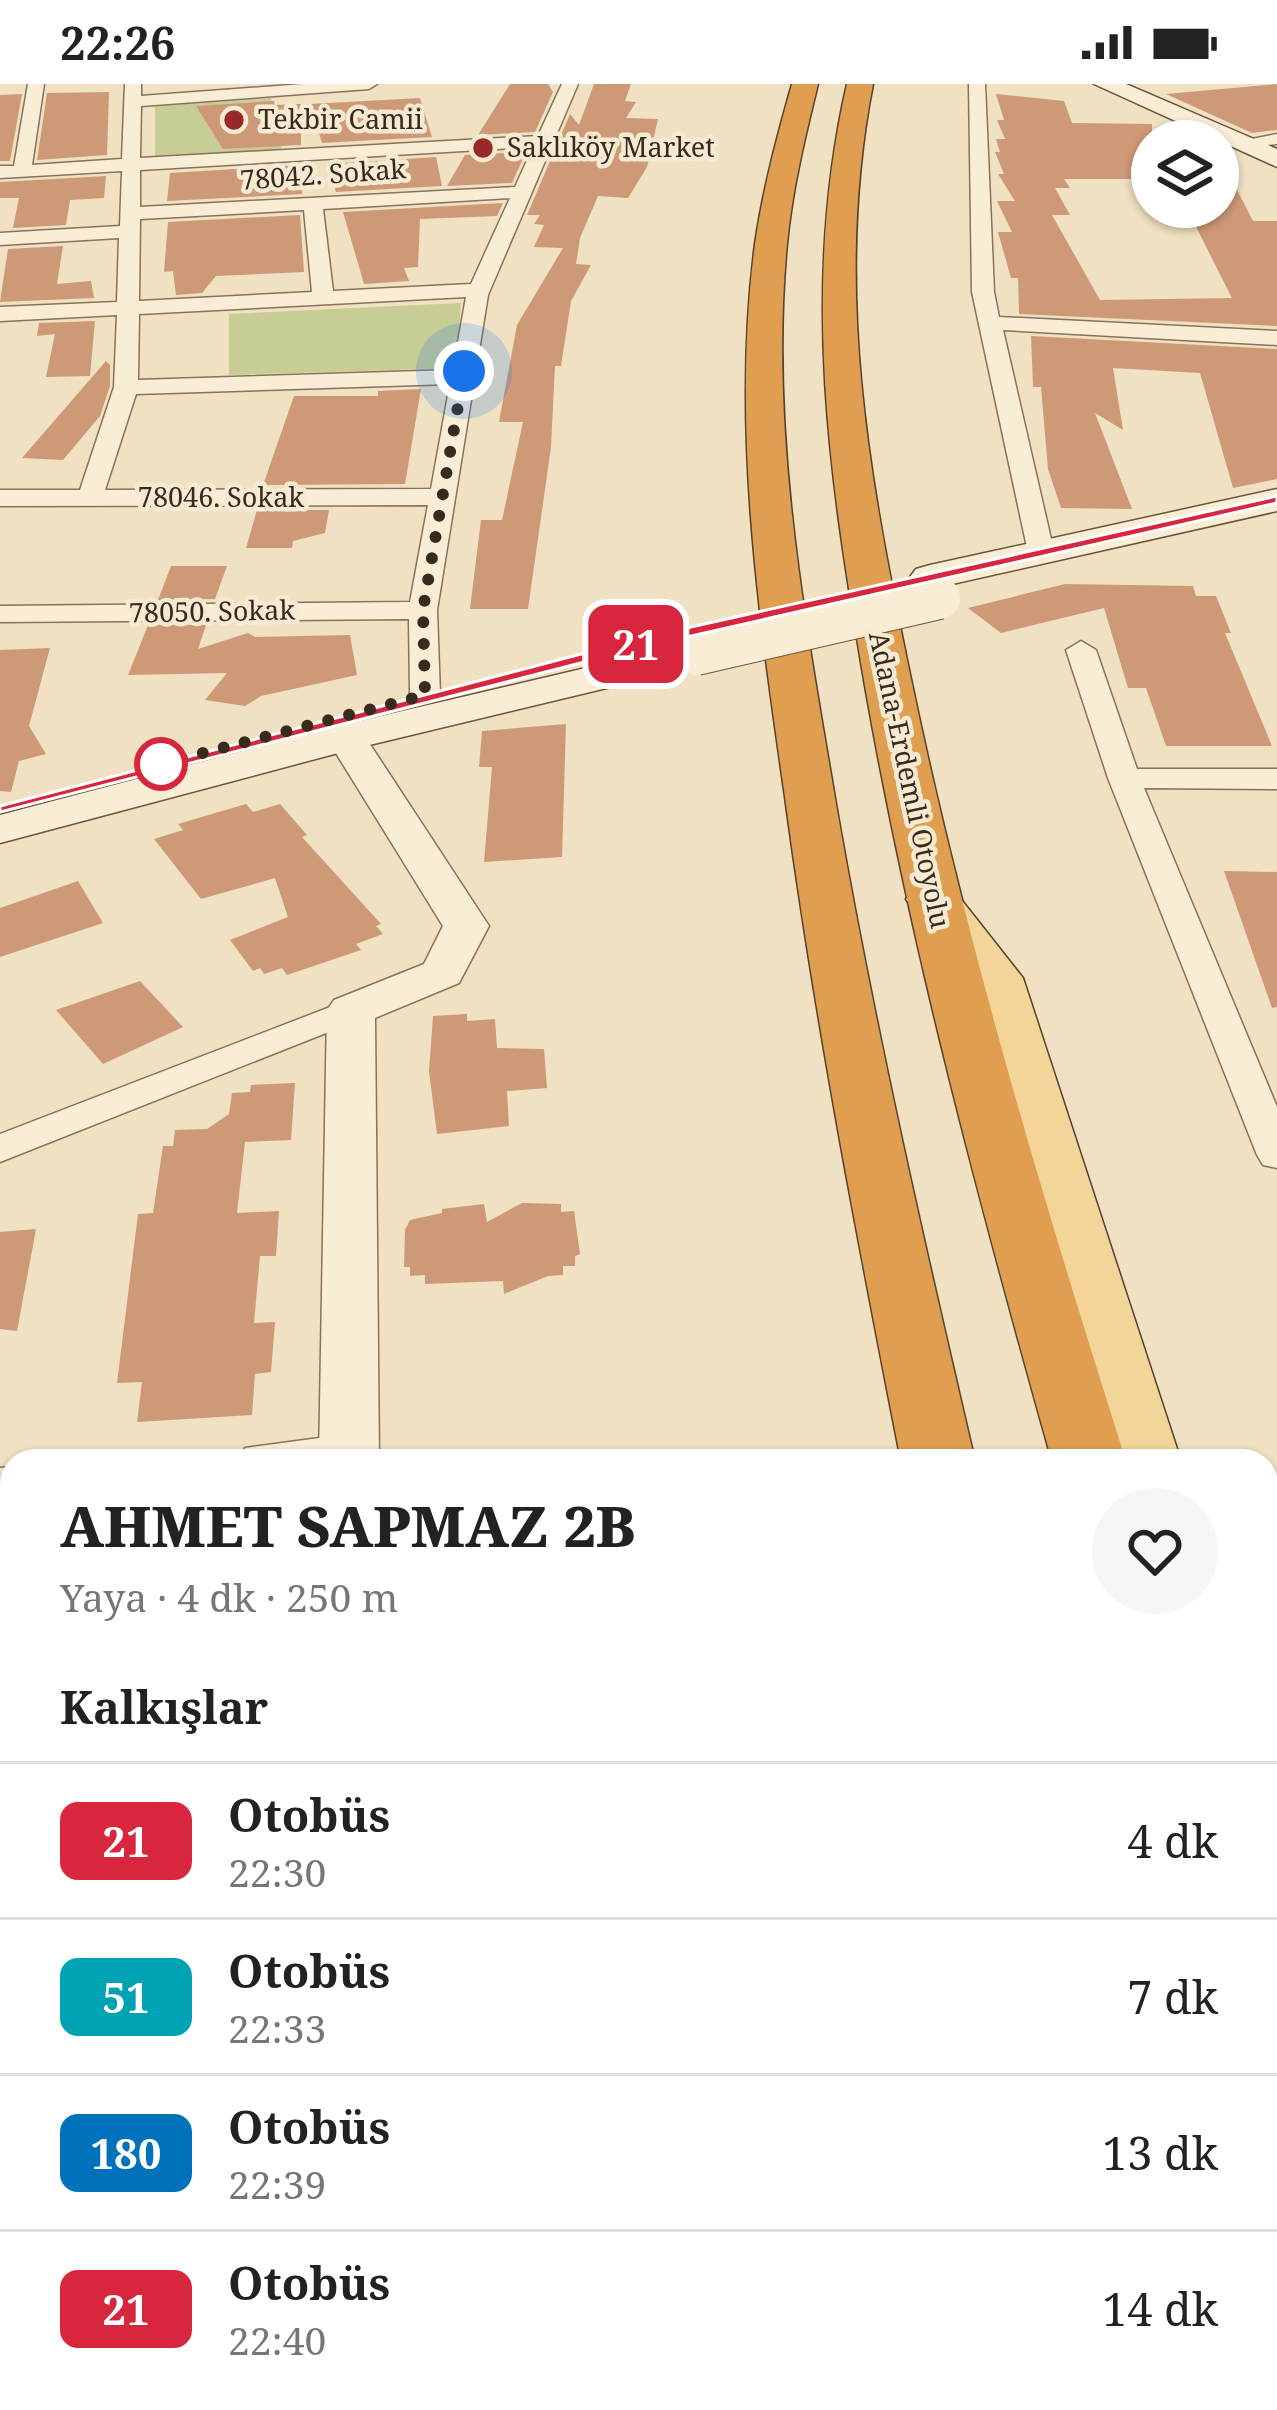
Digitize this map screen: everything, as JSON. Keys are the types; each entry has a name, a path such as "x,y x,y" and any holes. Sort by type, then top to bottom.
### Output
{"highway":[{"path":"805,84 780,185 769,276 773,502 829,931 936,1449"},
{"name":"Adana-Erdemli Otoyolu","path":"860,84 838,199 837,299 864,551 954,997 1086,1449"}],"main road":[{"path":"1080,84 1160,120"},
{"path":"1115,85 1182,120"},
{"path":"1239,148 1277,159"},
{"path":"1239,152 1277,180"},
{"path":"935,588 1041,553 1277,500"},
{"path":"0,806 425,695 692,643 935,588 1234,530 1277,526"},
{"path":"0,829 692,643"},
{"path":"932,899 995,978 1140,1449"}],"street":[{"path":"22,172 36,84"},
{"path":"90,498 126,387 133,93 369,84"},
{"path":"425,695 423,610 478,290 570,84"},
{"path":"976,84 983,292 1041,553"},
{"path":"283,153 280,122 288,88"},
{"path":"1239,144 1277,139"},
{"path":"0,172 542,141"},
{"name":"78042. Sokak","path":"0,239 313,203 521,192"},
{"path":"313,203 323,298"},
{"path":"0,314 478,290"},
{"path":"990,323 1277,338"},
{"path":"126,387 464,377"},
{"name":"78046. Sokak","path":"0,499 443,497"},
{"name":"78050. Sokak","path":"0,614 423,610"},
{"path":"1081,650 1124,778 1277,1155"},
{"path":"0,1149 443,974 466,926 346,737"},
{"path":"1124,778 1277,778"},
{"path":"349,1449 351,1010"}],"green space":[{"path":"271,98 282,150 155,159 155,106"},
{"path":"461,303 456,368 229,375 229,314"}],"building":[{"path":"510,84 548,84 553,92 535,132 478,135"},
{"path":"594,84 631,84 625,101 636,102 626,118 658,119 647,167 628,198 598,196 580,238 576,264 591,265 571,301 561,366 555,366 551,447 528,609 470,609 481,520 502,520 523,422 499,422 517,325 563,248 534,247 544,225 534,224 540,215 527,215 570,114 579,125"},
{"path":"1277,84 1277,130 1252,133 1239,127 1239,120 1223,120 1166,94"},
{"path":"109,92 107,155 37,160 47,93"},
{"path":"22,94 10,161 0,161 0,95"},
{"path":"996,94 1064,101 1072,123 1131,124 1131,179 1064,179 1070,188 1055,188 1070,215 1052,215 1100,300 1232,298 1197,228 1239,228 1239,194 1253,221 1277,221 1277,326 1019,314 1018,278 1011,278 998,232 1012,232 997,201 1015,201 998,174 1004,174 995,152 1000,152 996,139 1005,139 997,120 1004,120"},
{"path":"420,98 432,137 322,143 310,104"},
{"path":"274,101 275,105 301,104 301,145 223,149 196,106"},
{"path":"526,152 512,183 447,186 465,155"},
{"path":"436,157 442,186 336,192 328,164"},
{"path":"302,165 302,194 167,201 170,173"},
{"path":"106,176 104,198 70,200 66,225 13,228 19,198 0,198 0,182"},
{"path":"503,203 497,216 420,219 418,267 404,268 409,281 364,284 343,212"},
{"path":"300,215 304,272 216,276 202,293 176,295 173,271 164,272 168,222"},
{"path":"63,246 57,284 91,281 94,298 0,302 8,249"},
{"path":"95,321 90,376 46,377 55,334 37,336 39,323"},
{"path":"1031,336 1277,349 1277,479 1233,488 1200,373 1113,368 1123,430 1095,413 1132,509 1061,508 1048,469 1041,387 1033,387"},
{"path":"106,361 110,386 100,416 63,460 22,458"},
{"path":"421,389 405,484 263,485 294,396 378,396 378,391"},
{"path":"257,510 329,510 325,533 293,541 292,548 246,548"},
{"path":"171,566 227,566 215,599 158,600"},
{"path":"1065,584 1193,586 1196,596 1216,596 1231,633 1225,633 1272,746 1166,746 1146,688 1128,688 1104,608 1001,633 968,608"},
{"path":"148,625 206,625 198,649 248,633 255,637 350,635 357,675 261,696 245,706 205,700 227,673 128,675"},
{"path":"50,648 29,726 46,754 19,761 11,792 0,791 0,650"},
{"path":"566,724 562,857 484,862 492,767 479,767 482,731"},
{"path":"246,804 253,812 280,804 307,835 302,837 381,924 376,926 383,934 356,944 361,950 287,975 282,968 264,974 260,968 253,971 230,940 288,917 275,878 201,899 154,839 183,830 178,824"},
{"path":"1224,871 1277,872 1277,1007 1272,1008"},
{"path":"78,881 103,923 0,957 0,908"},
{"path":"140,981 183,1027 103,1064 56,1010"},
{"path":"467,1014 467,1021 495,1019 497,1048 544,1049 547,1088 507,1091 509,1126 437,1134 429,1071 433,1016"},
{"path":"295,1083 291,1140 245,1142 237,1213 279,1211 276,1256 260,1256 254,1323 275,1322 271,1372 255,1374 252,1415 137,1422 142,1382 117,1383 138,1214 153,1213 163,1146 173,1146 175,1130 207,1129 229,1114 232,1093 250,1092 251,1085"},
{"path":"522,1203 561,1204 561,1212 574,1211 580,1254 575,1256 575,1266 563,1266 563,1275 548,1276 504,1294 503,1281 425,1284 425,1275 410,1276 410,1267 404,1267 405,1230 410,1220 442,1213 442,1209 484,1204 487,1222"},
{"path":"36,1229 17,1331 0,1329 0,1232"}],"bus line":[{"name":"21","path":"0,806 646,642 1277,500"}],"place":[{"name":"Tekbir Camii","path":"234,120"},
{"name":"Saklıköy Market","path":"483,148"}],"route":[{"path":"161,764 425,695 423,610 464,371"}]}
